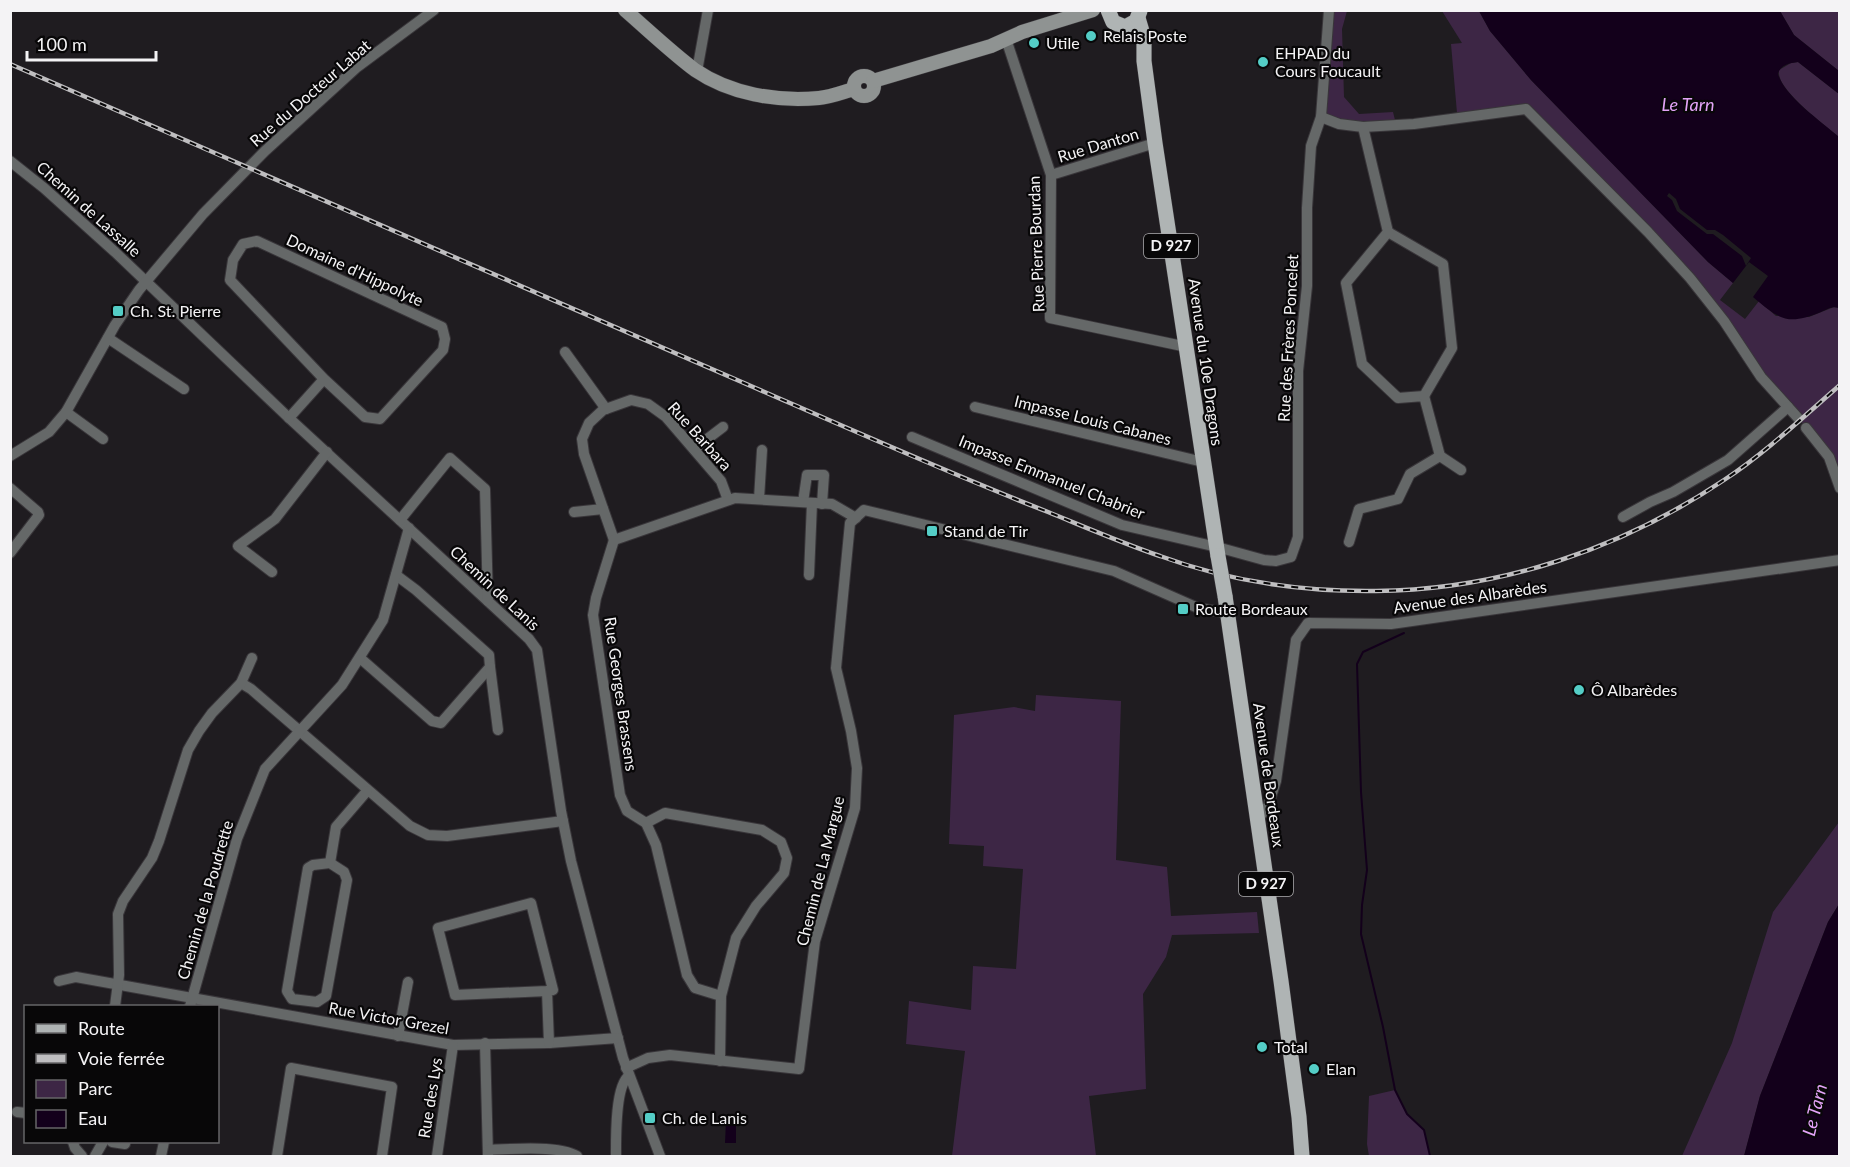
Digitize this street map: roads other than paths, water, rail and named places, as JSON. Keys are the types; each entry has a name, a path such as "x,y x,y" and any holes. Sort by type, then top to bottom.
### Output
{"main road":[{"name":"Avenue du 10e Dragons","path":"1109,15 1117,25 1134,19 1136,35 1142,44 1227,613"},
{"name":"Avenue de Bordeaux","path":"1227,613 1258,819 1299,1117 1302,1156"}],"street":[{"name":"Rue du Docteur Labat","path":"10,456 48,432 66,412 108,338 146,280 203,214 265,151 356,68 434,10"},
{"path":"625,10 697,71 726,87 761,96 789,99 821,98 854,89 855,82 860,77 868,77 873,81 991,46 1089,12 1109,15"},
{"path":"697,71 708,10"},
{"path":"1329,10 1321,117 1339,124 1364,127 1414,124 1526,109 1690,278 1724,321 1761,377 1798,418"},
{"name":"Rue Pierre Bourdan","path":"1006,39 1051,175 1050,318 1187,346"},
{"name":"Rue des Frères Poncelet","path":"1218,551 1264,561 1276,561 1291,557 1298,537 1298,371 1306,286 1311,146 1321,117"},
{"path":"1364,127 1388,232 1443,264 1452,348 1424,396 1440,456 1461,470"},
{"name":"Rue Danton","path":"1051,175 1155,143"},
{"name":"Chemin de Lassalle","path":"10,161 44,188 146,280"},
{"path":"1388,232 1346,283 1362,364 1398,398 1424,396"},
{"name":"Domaine d'Hippolyte","path":"257,241 442,327 445,339 443,350 380,419 365,417 324,379 230,280 233,260 243,244 257,241"},
{"name":"Chemin de Lanis","path":"146,280 289,418 529,639 537,650 563,821 628,1072"},
{"path":"108,338 184,389"},
{"path":"565,352 606,409 589,423 582,439 584,454 614,540 735,498 832,504 856,518 864,510 1090,564 1135,578 1198,608 1227,613"},
{"path":"289,418 324,379"},
{"name":"Rue Barbara","path":"606,409 631,400 648,404 666,417 721,481 728,500"},
{"name":"Impasse Louis Cabanes","path":"975,407 1203,462"},
{"path":"1623,517 1673,492 1728,460 1788,407"},
{"path":"66,412 103,439"},
{"path":"694,449 723,427"},
{"path":"1806,428 1828,457 1839,488"},
{"name":"Impasse Emmanuel Chabrier","path":"912,437 1122,525 1218,551"},
{"path":"759,499 762,450"},
{"path":"272,572 238,546 275,519 327,452"},
{"path":"1349,542 1359,509 1398,500 1410,474 1440,456"},
{"path":"405,524 450,458 486,489 488,602"},
{"path":"10,488 39,515 10,553"},
{"path":"809,575 812,503"},
{"path":"574,512 603,509"},
{"name":"Chemin de La Margue","path":"628,1072 656,1056 670,1055 800,1069 815,941 855,808 857,768 836,668 850,523 856,518"},
{"name":"Chemin de la Poudrette","path":"191,1003 237,839 265,769 342,685 383,620 396,575 405,524"},
{"name":"Rue Georges Brassens","path":"614,540 593,615 620,795 627,812 646,823 656,845 669,910 687,975 695,988 721,996"},
{"name":"Avenue des Albarèdes","path":"1258,819 1268,806 1276,781 1296,640 1308,623 1391,624 1839,560"},
{"path":"396,575 489,655 498,730"},
{"path":"115,1005 118,984 118,914 123,901 144,870 159,841 188,750 198,731 241,683 252,658"},
{"path":"360,658 432,721 441,723 490,667"},
{"path":"241,683 252,689 410,826 428,835 447,836 563,821"},
{"path":"330,863 336,827 367,791"},
{"path":"646,823 665,813 762,830 781,842 788,858 784,873 756,906 736,938 721,996 720,1061"},
{"path":"330,863 344,872 347,879 326,996 317,1002 292,999 287,991 308,868 313,865 330,863"},
{"path":"531,903 553,990 547,991 455,995 438,928 531,903"},
{"name":"Rue Victor Grezel","path":"59,981 76,977 118,984 206,1005"},
{"path":"398,1036 408,982"},
{"path":"547,991 549,1043"},
{"path":"304,1018 308,1001"},
{"name":"Rue Victor Grezel","path":"219,1007 304,1018 453,1045 549,1043 618,1038"},
{"path":"485,1043 488,1153 525,1149 569,1152 577,1156"},
{"name":"Rue des Lys","path":"436,1156 453,1045"},
{"path":"277,1156 291,1068 392,1087 382,1156"},
{"path":"616,1156 616,1128 621,1090 628,1072"},
{"path":"628,1072 660,1156"},
{"path":"73,1143 82,1156"},
{"path":"118,1143 125,1144"}],"water":[{"name":"Le Tarn","path":"1479,11 1780,11 1794,35 1839,71 1839,94 1798,62 1783,67 1778,74 1782,83 1796,100 1839,137 1839,308 1830,308 1800,319 1777,315 1753,297 1768,276 1749,262 1733,283 1708,262 1531,80 1490,31"},
{"name":"Le Tarn","path":"1839,904 1839,1156 1744,1156 1760,1096 1828,922"},
{"path":"726,1121 736,1122 736,1143 725,1143"}],"waterway":[{"path":"1404,633 1363,652 1357,664 1361,792 1367,870 1361,934 1395,1090 1407,1114 1424,1130 1430,1156"}],"railway":[{"path":"10,64 972,481 1160,556 1212,572 1266,583 1349,591 1422,589 1513,574 1558,561 1601,545 1685,505 1739,470 1769,447 1840,385"}],"place":[{"name":"Relais Poste","path":"1091,36"},
{"name":"Utile","path":"1034,43"},
{"name":"EHPAD du Cours Foucault","path":"1263,62"},
{"name":"Ch. St. Pierre","path":"118,311"},
{"name":"Stand de Tir","path":"932,531"},
{"name":"Route Bordeaux","path":"1183,609"},
{"name":"Ô Albarèdes","path":"1579,690"},
{"name":"Total","path":"1262,1047"},
{"name":"Elan","path":"1314,1069"},
{"name":"Ch. de Lanis","path":"650,1118"}]}
